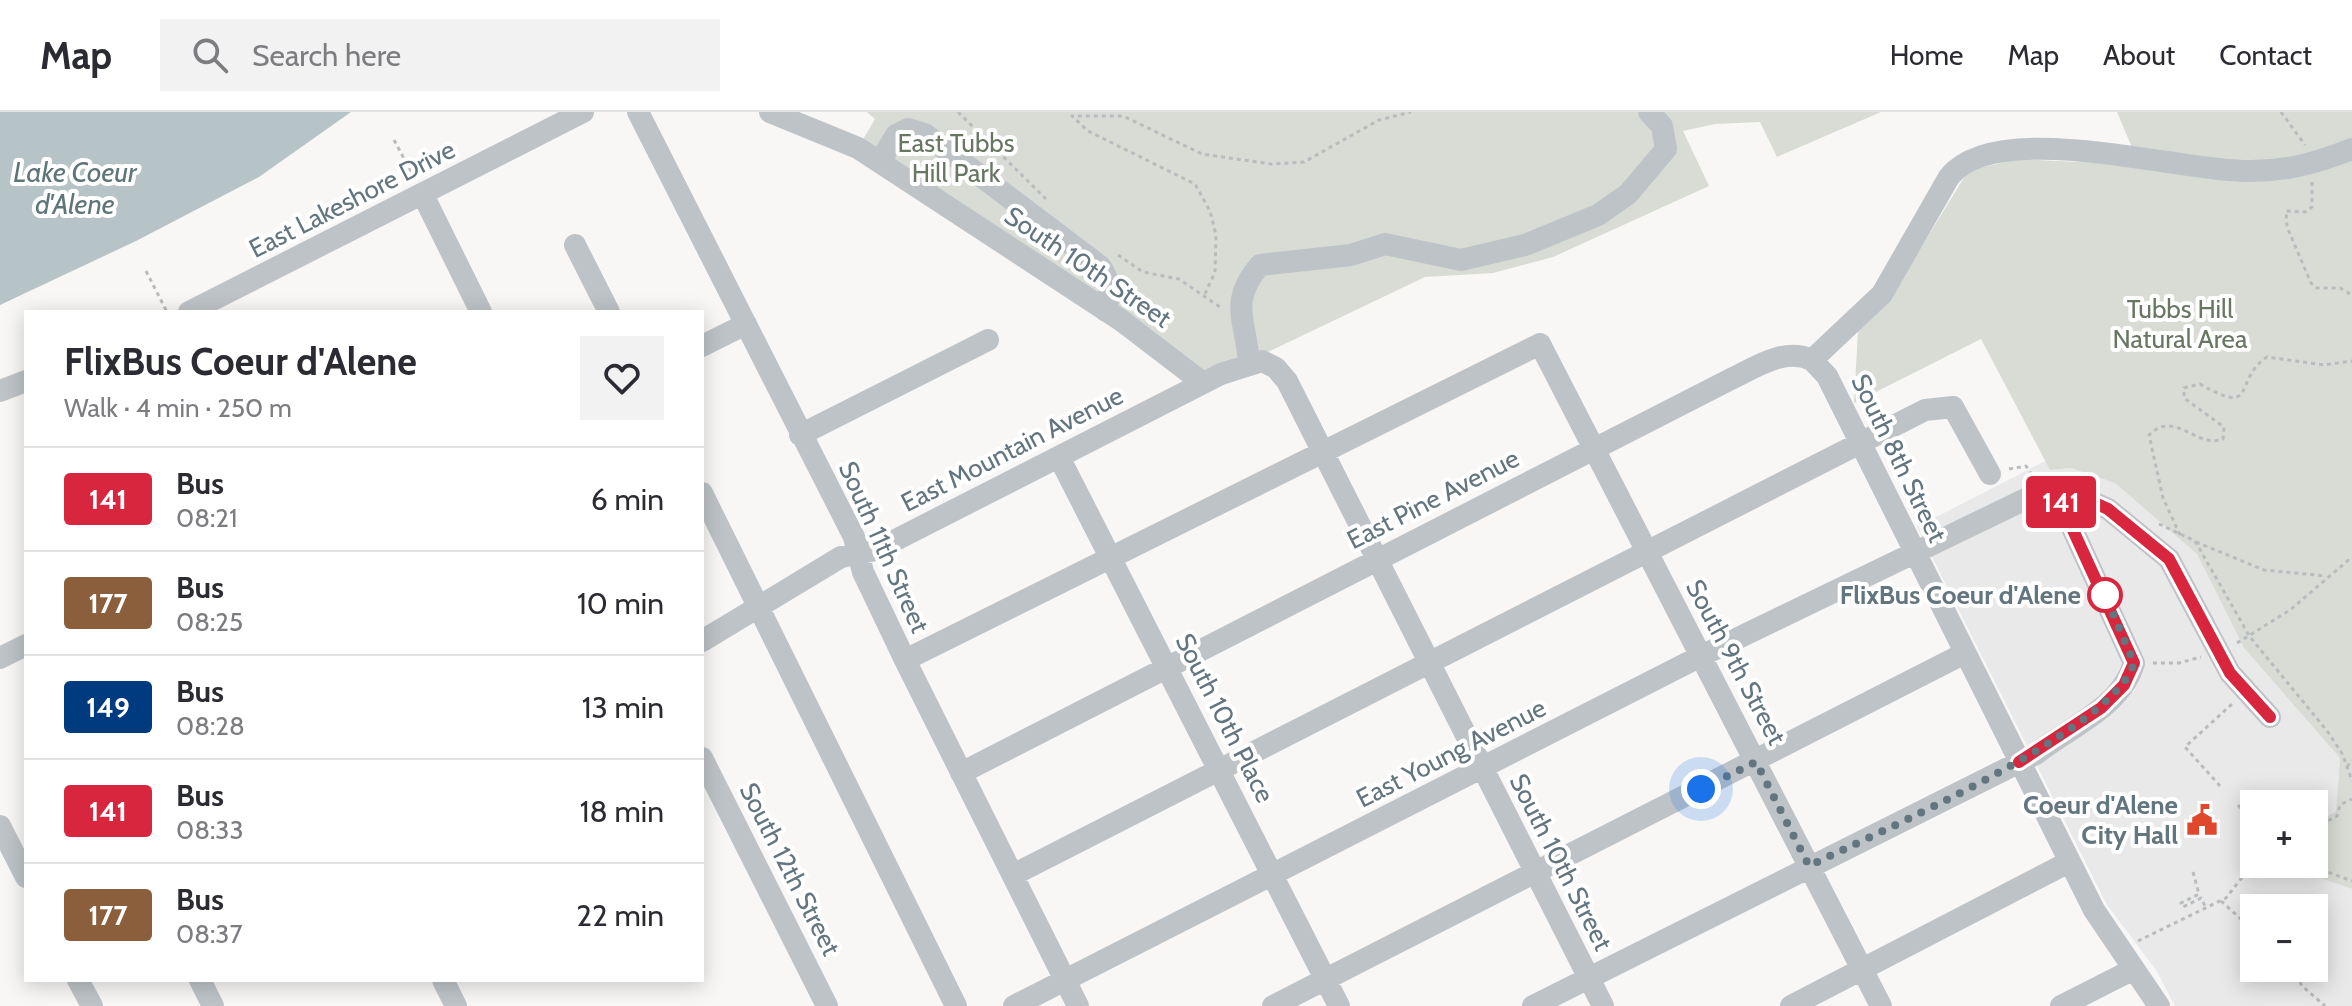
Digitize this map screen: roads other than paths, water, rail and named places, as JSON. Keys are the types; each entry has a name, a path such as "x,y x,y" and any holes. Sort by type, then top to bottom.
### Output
{"street":[{"name":"East Lakeshore Drive","path":"193,310 583,112"},
{"name":"South 11th Street","path":"638,112 854,537 863,572 905,660 1078,1006"},
{"name":"South 10th Street","path":"770,112 858,148 1106,311 1203,383"},
{"path":"1258,363 1244,326 1239,297 1260,265 1351,255 1385,244 1461,260 1525,245 1583,224 1628,194 1666,149 1662,126 1649,112"},
{"path":"880,162 896,135 908,129 925,134 1100,266 1111,292 1106,311"},
{"path":"1812,360 1882,294 1949,177 1957,167 1981,156 2057,150 2148,157 2243,171 2311,164 2352,149"},
{"path":"423,195 480,310"},
{"path":"575,245 608,310"},
{"path":"704,345 746,324"},
{"path":"800,435 988,340"},
{"name":"South 9th Street","path":"1323,452 1540,344 1881,1006"},
{"name":"East Pine Avenue","path":"961,773 1167,664 1778,357 1790,355 1812,360"},
{"name":"South 8th Street","path":"1812,360 1827,376 2094,910 2159,1006"},
{"name":"South 10th Street","path":"1258,363 1287,381 1603,1006"},
{"name":"East Mountain Avenue","path":"704,640 841,557 876,550 1203,383 1258,363"},
{"path":"0,391 24,382"},
{"path":"1013,875 1925,410 1953,407 1990,474"},
{"path":"905,660 1323,452"},
{"name":"South 10th Place","path":"1059,457 1339,1006"},
{"path":"2056,493 2086,499 2108,509 2169,559 2230,673 2270,717"},
{"path":"1533,1006 2019,762 2101,708 2124,685 2134,663 2056,493"},
{"name":"East Young Avenue","path":"1014,1006 1914,551 2032,496 2056,493"},
{"path":"704,497 956,1006"},
{"path":"0,658 24,646"},
{"path":"1273,1006 1965,653"},
{"name":"South 12th Street","path":"704,762 827,1006"},
{"path":"0,826 24,873"},
{"path":"1791,1006 2069,862"},
{"path":"2061,1006 2132,970"},
{"path":"79,982 92,1006"},
{"path":"201,982 213,1006"},
{"path":"444,982 456,1006"}],"water":[{"name":"Lake Coeur d'Alene","path":"0,112 351,112 259,177 136,241 0,305"}],"place":[{"name":"FlixBus Coeur d'Alene","path":"2105,595"},
{"name":"Coeur d'Alene City Hall","path":"2202,820"}],"park label":[{"name":"East Tubbs Hill Park","path":"956,158"},
{"name":"Tubbs Hill Natural Area","path":"2180,324"}]}
